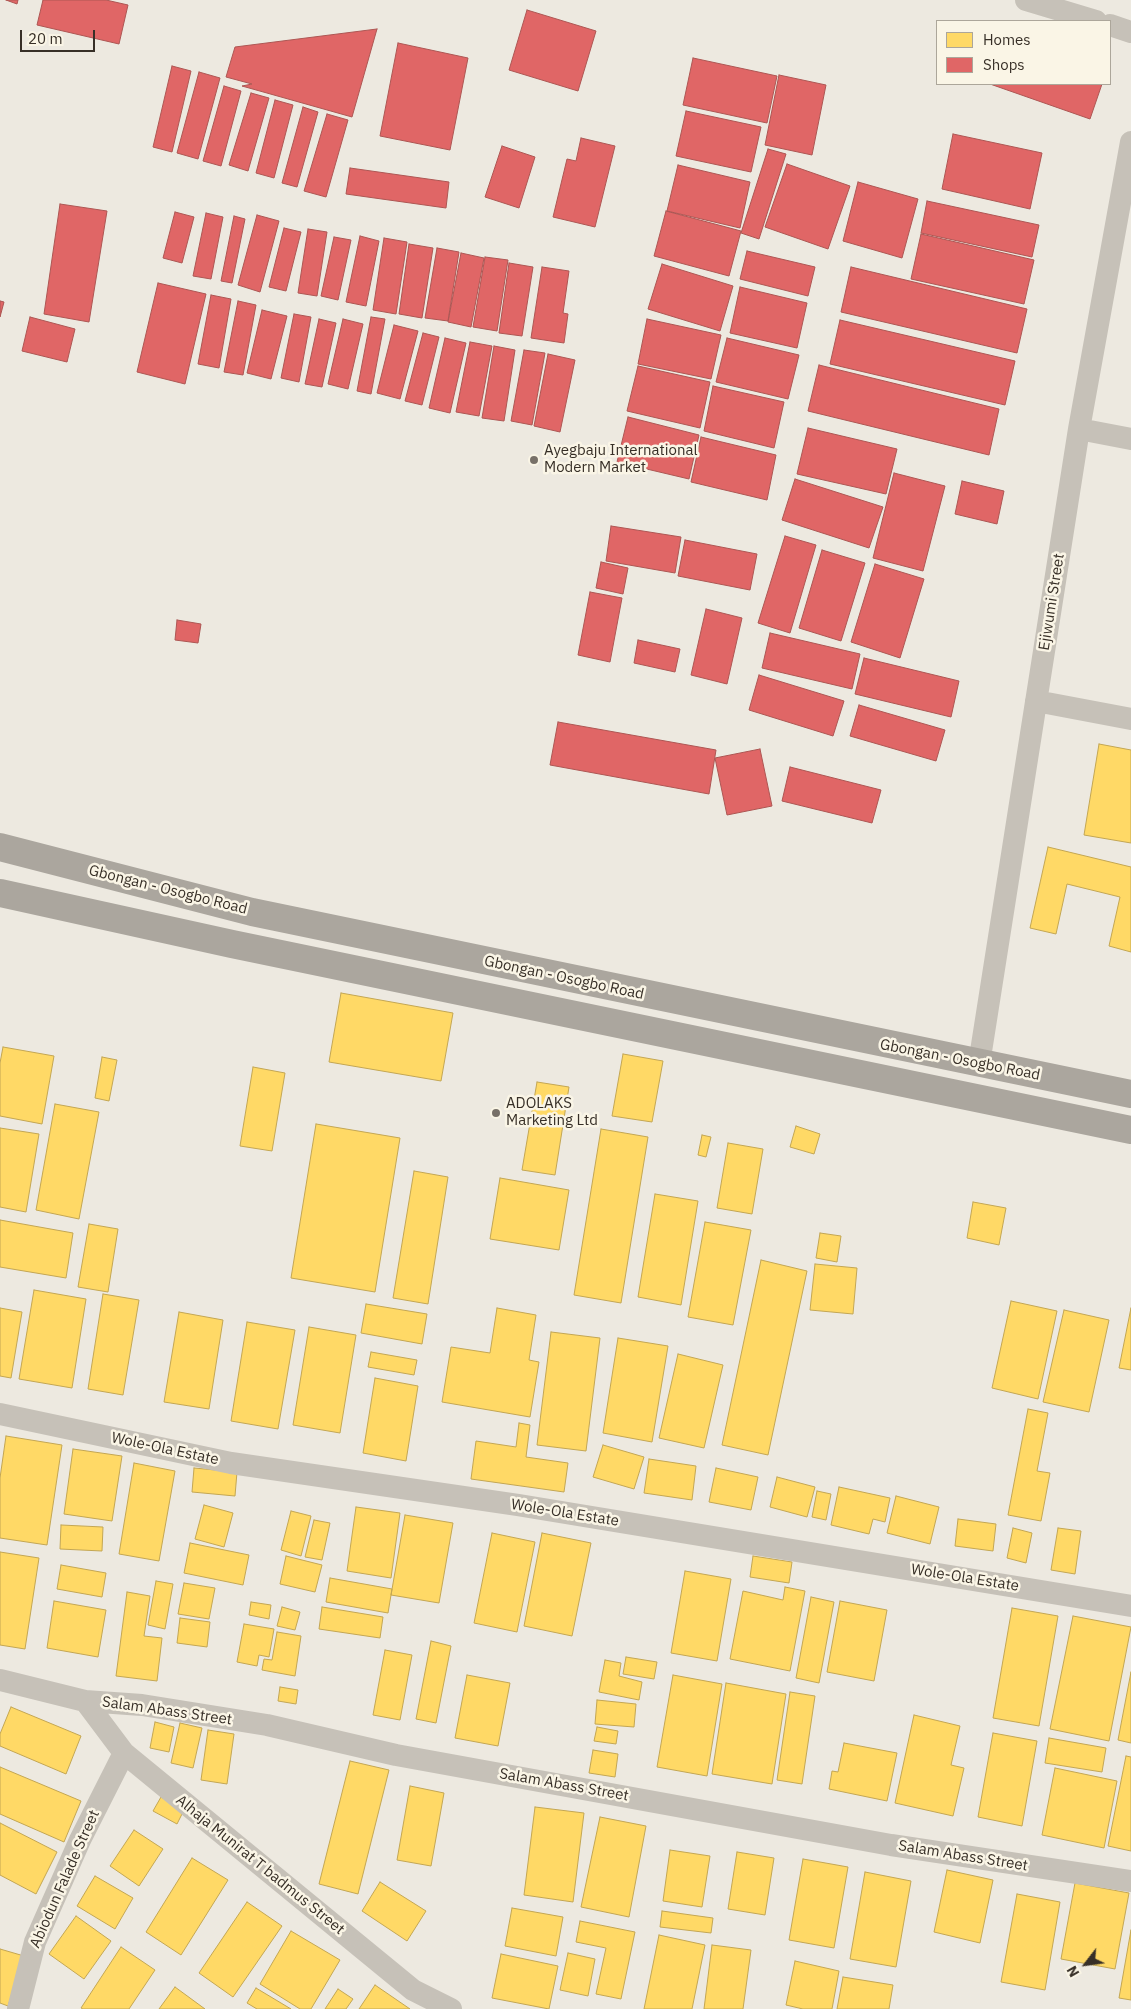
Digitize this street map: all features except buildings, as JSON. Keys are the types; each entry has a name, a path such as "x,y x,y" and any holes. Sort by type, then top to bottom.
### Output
{"main road":[{"name":"Gbongan - Osogbo Road","path":"0,847 252,912 1131,1094"},
{"path":"0,893 232,944 1131,1130"}],"street":[{"path":"1026,0 1093,20"},
{"path":"1111,25 1131,32"},
{"name":"Ejiwumi Street","path":"979,1064 1079,430 1131,142"},
{"path":"1079,430 1131,439"},
{"path":"1036,701 1131,719"},
{"name":"Wole-Ola Estate","path":"0,1414 232,1463 518,1505 1131,1606"},
{"name":"Salam Abass Street","path":"0,1680 85,1701 142,1705 267,1725 396,1755 892,1845 1131,1881"},
{"name":"Alhaja Munirat T badmus Street","path":"85,1701 124,1753 413,1990 451,2009"},
{"name":"Abiodun Falade Street","path":"18,2009 35,1942 80,1840 124,1753"}],"place":[{"name":"Ayegbaju International Modern Market","path":"534,460"},
{"name":"ADOLAKS Marketing Ltd","path":"496,1113"}]}
